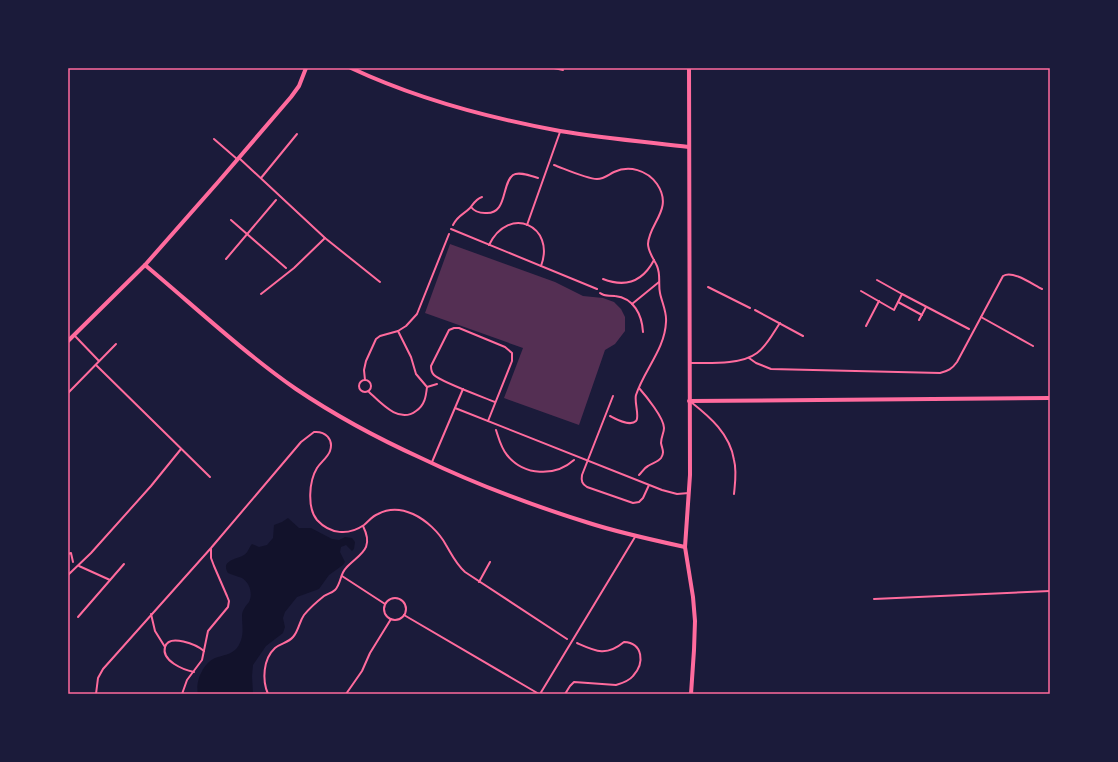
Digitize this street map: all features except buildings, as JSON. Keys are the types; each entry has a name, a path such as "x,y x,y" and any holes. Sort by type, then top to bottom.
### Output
{"street":[{"path":"68,341 144,264 238,159 291,97 299,86 306,68"},
{"path":"351,68 405,90 453,106 503,119 560,131 689,147"},
{"path":"689,68 689,493 685,547 693,597 695,621 691,694"},
{"path":"144,264 256,358 296,388 337,415 380,439 431,463 506,495 548,510 590,524 685,547"},
{"path":"689,401 1050,398"}],"lane":[{"path":"554,68 563,70"},
{"path":"527,225 560,131"},
{"path":"261,178 297,134"},
{"path":"214,139 261,178 325,238 380,282"},
{"path":"489,244 493,236 505,226 512,224 527,225 540,235 543,242 545,250 541,266"},
{"path":"451,229 597,289"},
{"path":"261,294 290,272 325,238"},
{"path":"749,358 756,363 771,369 940,373 953,368 1001,279 1006,274 1014,274 1042,289"},
{"path":"755,310 803,336"},
{"path":"981,317 1033,346"},
{"path":"689,364 739,361 749,358 758,353 765,346 780,323"},
{"path":"488,421 512,361 512,353 505,347 459,328 454,328 447,334 433,362 431,370 436,377 495,402"},
{"path":"74,335 99,361"},
{"path":"68,393 116,344"},
{"path":"96,365 210,477"},
{"path":"431,463 463,389"},
{"path":"613,396 581,480 587,487 633,503 639,502 643,498 649,484"},
{"path":"689,401 710,417 726,439 734,460 734,494"},
{"path":"455,408 670,493 689,493"},
{"path":"68,575 79,566 151,486 181,449"},
{"path":"404,615 540,694 636,536"},
{"path":"78,616 124,564"},
{"path":"79,566 110,580"},
{"path":"874,599 1050,591"},
{"path":"393,598 403,601 406,608 404,615 398,620 391,619 385,615 384,608 387,601 393,598"}],"path":[{"path":"549,163 596,179 606,177 621,169 629,168 637,170 652,178 659,188 662,201 659,218 648,243 650,251 658,267 660,294 666,312 664,338 635,396 635,406 638,415 636,421 633,423 623,422 607,413"},
{"path":"471,207 478,212 486,214 493,212 502,201 510,178 515,174 544,179"},
{"path":"226,259 280,196"},
{"path":"365,380 364,370 366,361 376,339 385,334 398,331 412,321 419,310 451,229 457,218 471,207 475,201 482,197"},
{"path":"231,220 290,272"},
{"path":"603,279 620,283 629,282 644,274 650,268 654,260"},
{"path":"877,280 973,332"},
{"path":"632,304 659,282"},
{"path":"708,287 755,310"},
{"path":"597,289 604,296 614,296 624,299 632,304 639,312 643,332"},
{"path":"861,291 894,310 902,294"},
{"path":"866,326 879,301"},
{"path":"898,302 922,315"},
{"path":"919,320 926,307"},
{"path":"365,380 360,382 360,390 364,393 369,392 387,408 400,416 413,414 418,410 425,399 427,387 416,374 411,357 398,331"},
{"path":"365,380 369,381 372,385 369,392"},
{"path":"636,479 648,465 662,457 663,450 661,442 664,426 663,421 650,401 639,388"},
{"path":"493,423 500,443 507,455 517,464 529,470 543,472 557,471 569,465 579,456"},
{"path":"96,694 98,678 103,669 211,548 302,442 314,432 319,431 327,435 331,445 330,451 317,469 312,484 311,503 317,519 330,530 345,533 363,526 377,514 389,510 401,510 413,514 432,527 446,543 458,567 464,572 572,641 602,652 610,651 624,642 631,642 637,646 640,652 638,669 634,676 622,684 616,685 574,682 565,694"},
{"path":"268,694 264,673 269,656 275,648 293,637 298,631 303,616 324,596 336,588 344,569 361,556 365,549 367,537 363,526"},
{"path":"182,694 188,680 200,664 208,631 228,607 229,602 211,558 211,548"},
{"path":"68,554 71,553 74,570"},
{"path":"479,582 490,562"},
{"path":"342,576 385,604"},
{"path":"151,614 155,631 165,647 164,651 172,662 178,667 194,672"},
{"path":"346,694 362,671 370,653 391,619"},
{"path":"165,647 167,643 171,641 182,641 194,644 204,651"}],"shaded area":[{"path":"288,518 299,528 311,528 332,539 339,540 345,537 352,538 355,542 354,549 352,551 346,545 341,547 340,552 345,562 343,565 329,575 319,589 297,597 285,612 283,618 285,627 283,633 266,646 253,665 253,694 198,694 197,689 199,679 207,664 215,658 235,650 240,644 243,628 242,614 251,596 250,589 245,580 228,573 226,565 245,554 252,544 259,547 267,545 273,538 274,525"}]}
